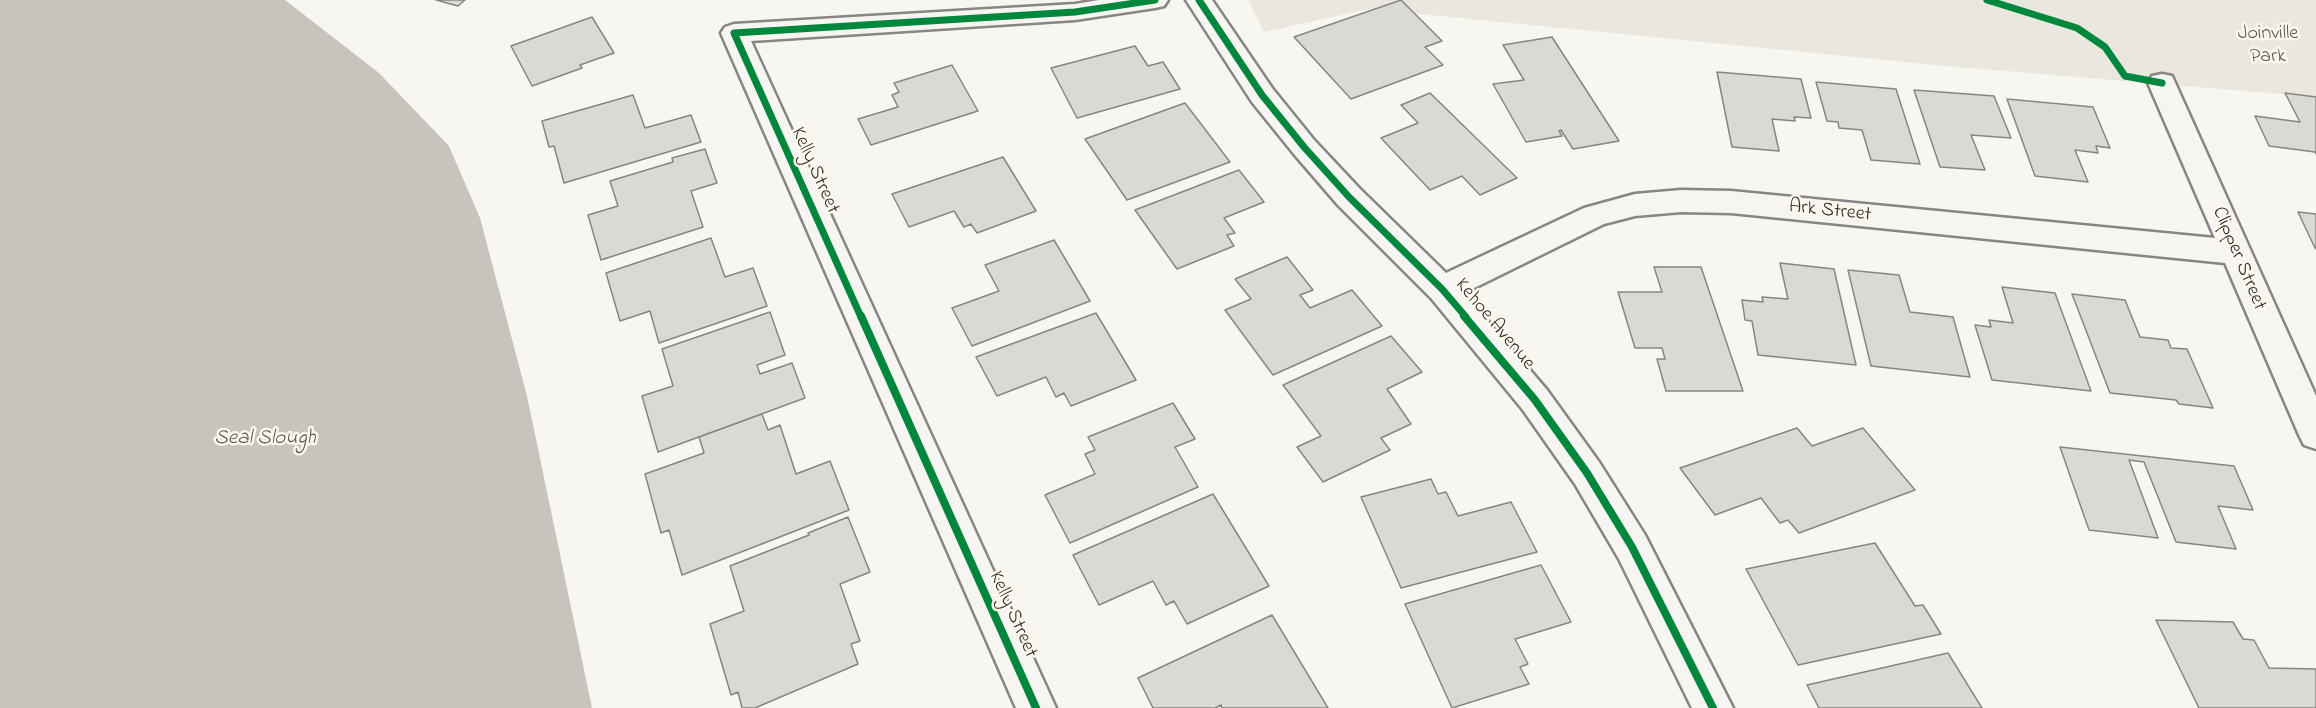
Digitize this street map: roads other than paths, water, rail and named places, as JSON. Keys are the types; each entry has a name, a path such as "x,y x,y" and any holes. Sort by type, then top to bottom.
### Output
{"street":[{"name":"Kelly Street","path":"1036,708 734,33 1075,12 1155,0"},
{"name":"Kehoe Avenue","path":"1200,0 1262,95 1304,147 1349,197 1442,289 1535,400 1587,473 1632,547 1713,708"},
{"name":"Clipper Street","path":"2162,83 2316,435"},
{"name":"Ark Street","path":"1442,289 1595,216 1635,205 1681,201 1731,202 2235,252"}],"water":[{"name":"Seal Slough","path":"0,0 285,0 379,73 449,146 480,218 527,396 592,708 0,708"}],"park label":[{"name":"Joinville Park","path":"2268,46"}]}
